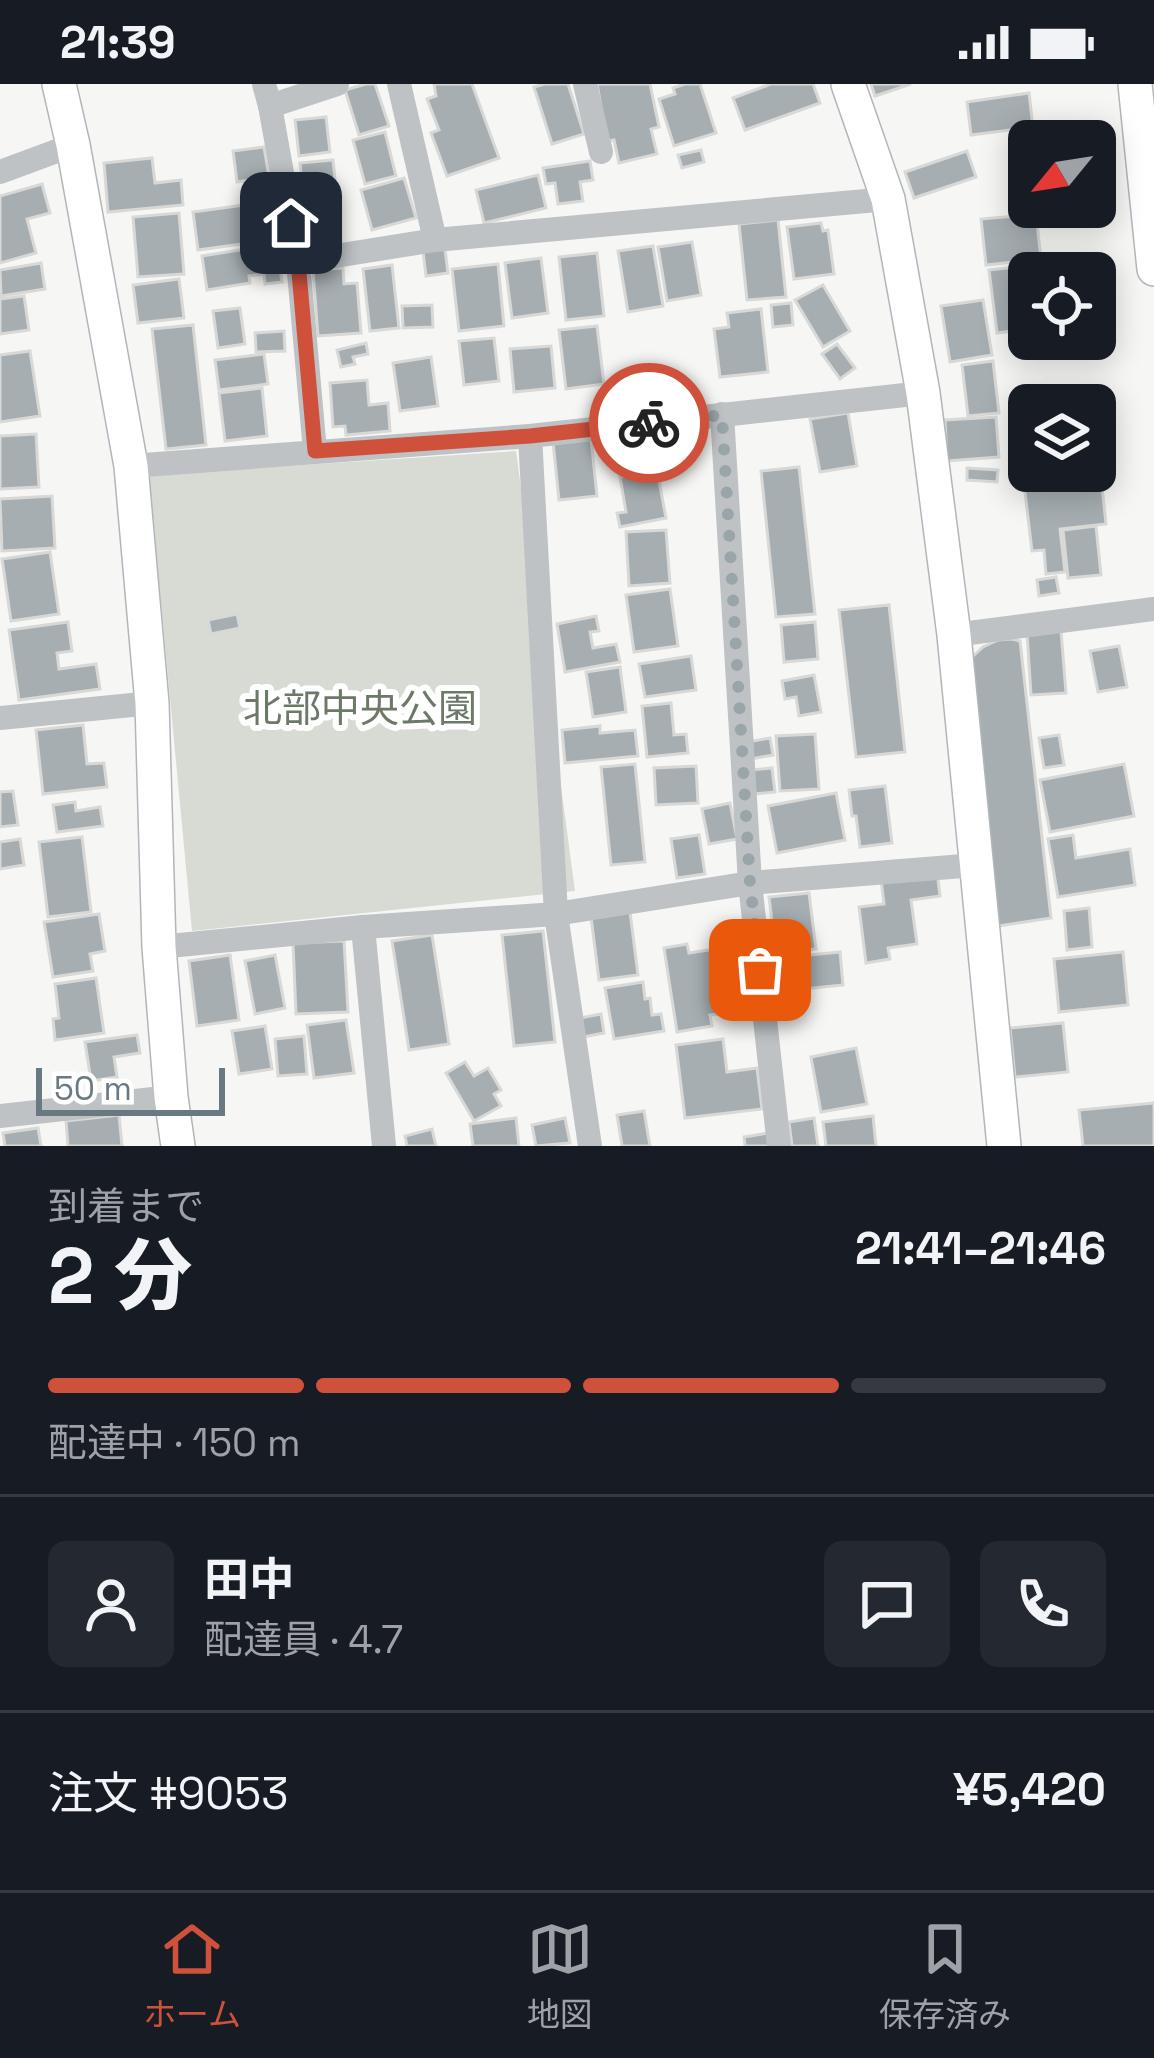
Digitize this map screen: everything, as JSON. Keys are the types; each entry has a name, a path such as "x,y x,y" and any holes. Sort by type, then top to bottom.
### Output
{"street":[{"path":"59,84 131,466 152,703 159,947 178,1146"},
{"path":"315,451 298,262 267,95 337,84"},
{"path":"399,84 435,240"},
{"path":"585,84 601,152"},
{"path":"848,84 887,199 923,393 954,635 1004,1146"},
{"path":"1135,84 1154,269"},
{"path":"0,172 73,145"},
{"path":"298,262 435,240 887,199"},
{"path":"131,466 530,436 923,393"},
{"path":"722,415 750,883 779,1146"},
{"path":"530,436 556,914 590,1146"},
{"path":"954,635 1154,609"},
{"path":"0,718 152,703"},
{"path":"159,947 556,914 750,883 976,865"},
{"path":"363,928 384,1146"},
{"path":"0,1116 171,1097"}],"green space":[{"name":"北部中央公園","path":"516,451 575,891 192,931 149,475"}],"building":[{"path":"375,84 389,126 359,135 345,90"},
{"path":"434,84 472,84 499,158 447,176 431,133 439,130 427,99 436,96"},
{"path":"568,84 584,134 552,144 534,87"},
{"path":"597,84 650,84 659,127 651,129 657,154 619,163 614,140 607,141"},
{"path":"700,84 716,133 674,146 659,99 675,94 673,88"},
{"path":"771,84 813,84 820,103 745,130 733,98"},
{"path":"871,84 911,84 875,96"},
{"path":"1029,93 1032,120 1008,120 1008,130 971,135 967,102"},
{"path":"326,117 330,152 299,156 295,120"},
{"path":"385,132 396,176 365,184 353,140"},
{"path":"264,147 269,177 237,182 233,151"},
{"path":"701,150 704,162 682,168 678,155"},
{"path":"967,151 976,177 914,198 905,172"},
{"path":"152,158 155,183 181,180 183,205 108,212 104,163"},
{"path":"333,160 339,218 306,221 300,163"},
{"path":"590,161 593,180 580,182 583,201 558,204 555,183 546,184 543,168"},
{"path":"538,175 546,208 484,223 476,190"},
{"path":"404,178 416,218 372,230 361,190"},
{"path":"42,184 50,213 27,219 36,253 0,263 0,196"},
{"path":"244,205 249,243 198,250 193,212"},
{"path":"179,213 184,274 138,277 133,217"},
{"path":"1008,217 1008,228 1038,228 1040,252 1008,252 1008,263 986,265 981,219"},
{"path":"778,220 786,297 747,300 739,224"},
{"path":"277,223 278,239 256,240 254,225"},
{"path":"821,223 823,231 828,230 834,274 794,279 787,227"},
{"path":"692,242 701,295 667,301 658,247"},
{"path":"276,244 282,282 265,284 264,274 249,276 250,283 207,290 202,256"},
{"path":"653,246 663,306 628,312 618,251"},
{"path":"445,249 448,273 426,276 423,251"},
{"path":"597,253 604,316 566,320 559,257"},
{"path":"541,258 548,313 512,318 505,263"},
{"path":"41,263 45,289 1,296 0,270"},
{"path":"498,264 504,326 459,331 452,269"},
{"path":"392,265 399,328 370,331 363,269"},
{"path":"343,268 344,284 357,283 361,333 318,336 313,270"},
{"path":"1008,268 1008,332 997,333 989,270"},
{"path":"179,279 184,318 138,323 133,285"},
{"path":"823,285 850,331 823,347 795,300"},
{"path":"24,296 29,330 0,334 0,299"},
{"path":"983,300 992,355 950,362 941,306"},
{"path":"791,303 793,325 773,327 771,305"},
{"path":"432,305 433,327 403,328 402,306"},
{"path":"240,308 245,344 218,348 213,311"},
{"path":"761,309 768,372 720,377 714,329 729,327 727,313"},
{"path":"193,325 206,445 166,449 152,329"},
{"path":"597,326 604,384 566,389 559,330"},
{"path":"284,331 285,351 256,352 255,333"},
{"path":"494,338 499,381 464,385 459,341"},
{"path":"366,343 368,354 353,357 355,364 341,367 337,350"},
{"path":"837,344 855,368 840,379 822,354"},
{"path":"551,346 555,388 514,392 510,349"},
{"path":"30,351 40,416 0,422 0,355"},
{"path":"264,354 268,384 219,390 215,360"},
{"path":"431,357 438,406 400,411 393,363"},
{"path":"993,361 999,413 968,416 962,365"},
{"path":"367,380 369,405 388,403 390,431 346,435 345,426 333,427 330,383"},
{"path":"262,388 267,436 225,441 219,393"},
{"path":"848,413 857,466 820,472 810,419"},
{"path":"996,417 999,457 947,461 945,420"},
{"path":"640,432 644,463 614,468 609,437"},
{"path":"36,434 39,487 0,489 0,436"},
{"path":"591,438 597,496 559,500 553,442"},
{"path":"799,467 815,614 776,617 761,471"},
{"path":"967,468 998,470 997,482 967,480"},
{"path":"657,470 666,518 620,527 617,513 626,512 620,477"},
{"path":"1025,492 1103,492 1106,524 1060,529 1065,572 1046,574 1044,550 1032,551"},
{"path":"52,496 55,548 2,551 0,499"},
{"path":"1096,526 1101,575 1068,578 1063,530"},
{"path":"666,530 670,583 629,586 626,532"},
{"path":"50,552 59,614 11,621 2,559"},
{"path":"1056,577 1059,593 1039,596 1037,580"},
{"path":"670,589 678,646 634,652 626,595"},
{"path":"889,605 905,752 856,757 839,610"},
{"path":"237,614 240,628 211,634 208,620"},
{"path":"596,616 599,631 590,632 593,648 616,644 620,662 565,672 557,624"},
{"path":"68,622 72,651 57,653 59,669 96,664 100,689 19,700 9,630"},
{"path":"815,622 818,659 784,662 781,625"},
{"path":"1061,631 1066,693 1031,695 1027,633"},
{"path":"1020,641 1051,918 992,927 969,660 983,647"},
{"path":"1119,646 1127,687 1098,692 1090,651"},
{"path":"691,656 696,690 645,697 639,664"},
{"path":"620,667 626,712 593,717 586,672"},
{"path":"814,675 821,712 799,716 796,697 785,699 782,681"},
{"path":"671,703 674,735 686,734 688,753 647,757 642,706"},
{"path":"83,725 87,764 104,763 107,787 43,794 36,730"},
{"path":"600,726 600,733 635,730 638,756 565,763 562,730"},
{"path":"815,734 819,789 780,791 776,736"},
{"path":"1059,735 1064,765 1044,768 1039,738"},
{"path":"770,738 773,755 751,759 748,742"},
{"path":"635,764 645,862 611,865 601,767"},
{"path":"1124,764 1134,816 1050,832 1040,780"},
{"path":"696,766 698,803 656,805 654,768"},
{"path":"772,768 775,792 754,794 751,770"},
{"path":"885,786 892,843 860,847 849,790"},
{"path":"13,791 18,825 0,827 0,792"},
{"path":"836,793 845,840 777,853 768,806"},
{"path":"75,802 76,811 100,807 103,826 57,832 53,805"},
{"path":"730,803 737,839 709,844 702,809"},
{"path":"699,835 705,874 677,878 671,839"},
{"path":"1073,835 1076,858 1130,849 1135,885 1058,897 1048,839"},
{"path":"82,837 91,912 48,917 39,842"},
{"path":"20,839 24,865 0,869 0,842"},
{"path":"937,871 940,896 911,900 917,944 888,948 890,959 866,963 859,907 884,904 881,879"},
{"path":"809,893 816,949 776,954 769,897"},
{"path":"1089,908 1092,947 1067,950 1064,911"},
{"path":"630,912 638,975 599,980 591,917"},
{"path":"99,914 105,951 90,954 93,971 53,977 44,922"},
{"path":"543,931 555,1042 514,1046 502,935"},
{"path":"432,935 449,1044 409,1050 392,941"},
{"path":"344,941 348,1012 296,1014 293,943"},
{"path":"687,944 689,953 721,948 731,1012 710,1015 712,1026 677,1032 664,948"},
{"path":"840,952 843,985 782,988 778,958"},
{"path":"1123,952 1128,1005 1059,1012 1054,959"},
{"path":"230,955 239,1020 197,1026 189,961"},
{"path":"275,955 285,1008 255,1014 245,961"},
{"path":"96,978 104,1033 55,1040 53,1019 59,1018 55,984"},
{"path":"643,982 645,999 650,998 652,1015 661,1014 664,1031 614,1039 605,988"},
{"path":"601,1014 604,1033 583,1037 580,1018"},
{"path":"346,1020 354,1073 314,1078 307,1025"},
{"path":"1063,1023 1068,1072 1015,1077 1010,1028"},
{"path":"265,1026 272,1069 239,1074 232,1031"},
{"path":"137,1035 140,1053 114,1057 117,1077 91,1081 85,1042"},
{"path":"304,1036 307,1074 278,1076 275,1039"},
{"path":"723,1039 727,1072 757,1068 762,1109 685,1118 676,1045"},
{"path":"856,1048 867,1104 821,1112 811,1057"},
{"path":"465,1062 474,1076 488,1068 501,1090 494,1094 501,1106 474,1121 446,1073"},
{"path":"1154,1103 1154,1146 1083,1146 1079,1110"},
{"path":"644,1111 650,1146 622,1146 617,1115"},
{"path":"119,1115 122,1146 68,1146 66,1121"},
{"path":"873,1116 876,1146 826,1146 823,1122"},
{"path":"516,1118 519,1146 473,1146 470,1124"},
{"path":"565,1118 570,1143 536,1146 532,1125"},
{"path":"814,1118 818,1146 792,1146 789,1122"},
{"path":"38,1128 41,1146 5,1146 3,1133"},
{"path":"432,1129 436,1146 407,1146 405,1136"},
{"path":"768,1133 770,1146 745,1146 744,1137"}],"way so far":[{"path":"649,423 722,415 750,883 760,970"}],"route":[{"path":"291,223 315,451 649,423"}]}
